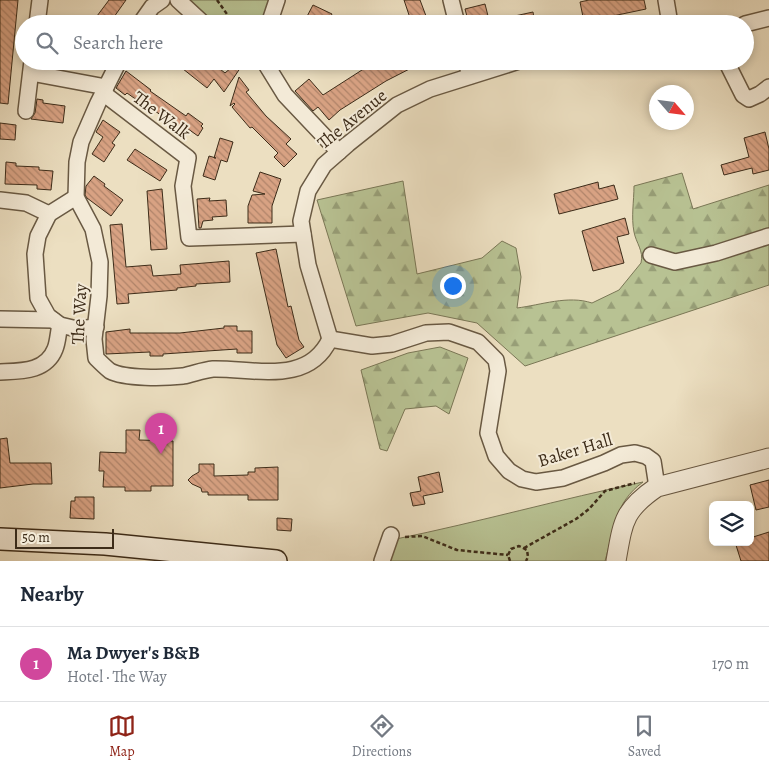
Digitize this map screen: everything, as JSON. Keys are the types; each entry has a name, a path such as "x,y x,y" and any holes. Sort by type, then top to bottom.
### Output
{"main road":[{"path":"0,539 105,544 276,561"}],"street":[{"path":"38,15 40,0"},
{"path":"146,15 152,7 162,0"},
{"path":"178,0 194,15"},
{"path":"272,15 277,0"},
{"path":"451,0 455,15"},
{"path":"666,0 668,15"},
{"path":"754,22 769,18"},
{"path":"26,111 31,70"},
{"path":"41,70 104,90"},
{"name":"The Way","path":"114,70 81,142 77,162 76,197 93,230 100,262 99,296 94,338 96,358 111,371 133,377 182,376 211,369 293,370 317,359 326,349 330,339"},
{"path":"270,70 285,94 339,152"},
{"name":"The Avenue","path":"330,339 308,265 301,221 308,191 324,165 397,105 466,70"},
{"path":"730,70 743,95 749,99 769,87"},
{"name":"The Walk","path":"104,90 188,158 184,186 189,238 303,234"},
{"path":"56,323 48,316 38,298 35,254 38,236 49,214 76,197"},
{"path":"0,200 26,203 49,214"},
{"path":"651,255 675,262 716,253 769,236"},
{"path":"0,319 56,323 77,328 96,327"},
{"path":"0,372 28,370 46,363 55,349 56,323"},
{"name":"Baker Hall","path":"330,339 372,346 392,344 426,333 448,332 478,342 496,360 498,371 488,433 496,456 510,471 522,479 536,482 563,478 621,455 635,453 646,456 653,461 657,487"},
{"path":"616,561 622,528 629,511 642,497 657,487 693,476 769,458"},
{"path":"382,561 391,535"}],"path":[{"path":"217,0 228,15"},
{"path":"524,548 576,519 589,509 605,491 636,482 642,497"},
{"path":"391,535 398,537 422,536 457,550 508,555"},
{"path":"510,561 508,555 511,549 516,546 524,548 528,553 526,561"}],"green space":[{"path":"188,0 271,0 264,15 202,15"},
{"path":"682,173 693,209 769,185 769,285 525,366 477,323 428,313 356,326 317,200 403,181 417,274 482,258 502,241 516,248 521,277 517,308 564,300 592,303 619,290 641,263 642,259 633,226 634,186"},
{"path":"440,347 468,358 449,414 436,406 405,409 387,451 380,449 361,370 408,353"},
{"path":"643,482 626,499 616,518 605,561 388,561 396,539"}],"building":[{"path":"0,0 18,0 17,15 15,15 8,104 0,103"},
{"path":"109,0 126,0 115,15 98,15"},
{"path":"404,0 420,0 426,15 409,15"},
{"path":"589,0 644,0 646,9 617,15 583,15 580,2"},
{"path":"485,4 488,15 467,15 465,9"},
{"path":"313,5 332,14 332,15 308,15"},
{"path":"533,12 534,15 519,15"},
{"path":"184,70 221,70 225,73 228,70 239,70 224,92 214,79 207,88"},
{"path":"362,70 407,70 340,110 329,120 318,107 313,111 295,91 309,79 323,95"},
{"path":"126,71 150,91 186,116 188,113 203,124 201,126 203,128 198,136 181,124 178,127 142,102 127,93 125,95 116,88"},
{"path":"239,77 249,90 246,92 266,116 291,139 286,144 297,154 284,167 274,157 278,153 252,127 250,128 232,107 235,104 230,106"},
{"path":"37,99 43,100 43,103 65,106 63,123 31,119 35,113"},
{"path":"103,120 120,132 112,143 115,145 104,162 92,154 103,137 96,132"},
{"path":"0,123 16,125 15,140 0,139"},
{"path":"765,132 769,149 769,170 753,174 752,168 724,175 721,165 749,157 744,138"},
{"path":"220,138 233,142 227,162 221,160 215,180 203,176 209,156 214,157"},
{"path":"135,149 167,170 160,181 127,160"},
{"path":"6,162 16,163 16,166 39,167 39,170 53,171 51,190 37,189 37,185 5,184"},
{"path":"260,172 281,179 272,206 272,223 248,223 248,206 252,195 265,194 253,191"},
{"path":"94,176 123,200 111,216 85,195 86,186"},
{"path":"598,182 599,189 614,185 618,199 559,214 554,194"},
{"path":"162,189 167,249 151,250 147,191"},
{"path":"210,198 209,201 226,200 227,216 212,217 213,220 203,221 201,228 199,228 197,199"},
{"path":"625,218 629,234 617,237 624,263 593,271 582,231"},
{"path":"122,224 126,267 151,265 153,276 181,274 180,265 229,261 230,282 196,284 196,286 177,288 177,290 128,294 129,303 117,304 110,225"},
{"path":"276,249 288,307 291,306 299,340 304,347 286,358 277,345 256,253"},
{"path":"224,326 237,326 237,331 252,331 252,353 237,353 237,349 163,354 163,356 150,356 150,352 106,354 106,332 130,329 130,333 180,333 224,328"},
{"path":"126,430 140,430 139,440 173,441 173,486 151,486 151,491 125,491 125,487 103,487 104,471 99,471 100,452 126,453"},
{"path":"7,438 10,463 51,463 52,484 0,488 0,439"},
{"path":"199,464 214,464 214,476 248,475 248,472 255,472 255,468 278,467 278,500 248,500 248,495 208,495 208,492 202,492 201,488 188,480 199,472"},
{"path":"439,472 443,492 423,496 425,504 413,506 410,493 421,491 418,477"},
{"path":"769,480 769,507 756,510 750,485"},
{"path":"75,497 94,497 94,519 70,518 71,501 75,501"},
{"path":"277,518 292,519 291,531 277,530"},
{"path":"769,532 769,561 741,561 736,546 754,546 754,537"}],"place":[{"name":"Ma Dwyer's B&B","path":"161,454"}]}
